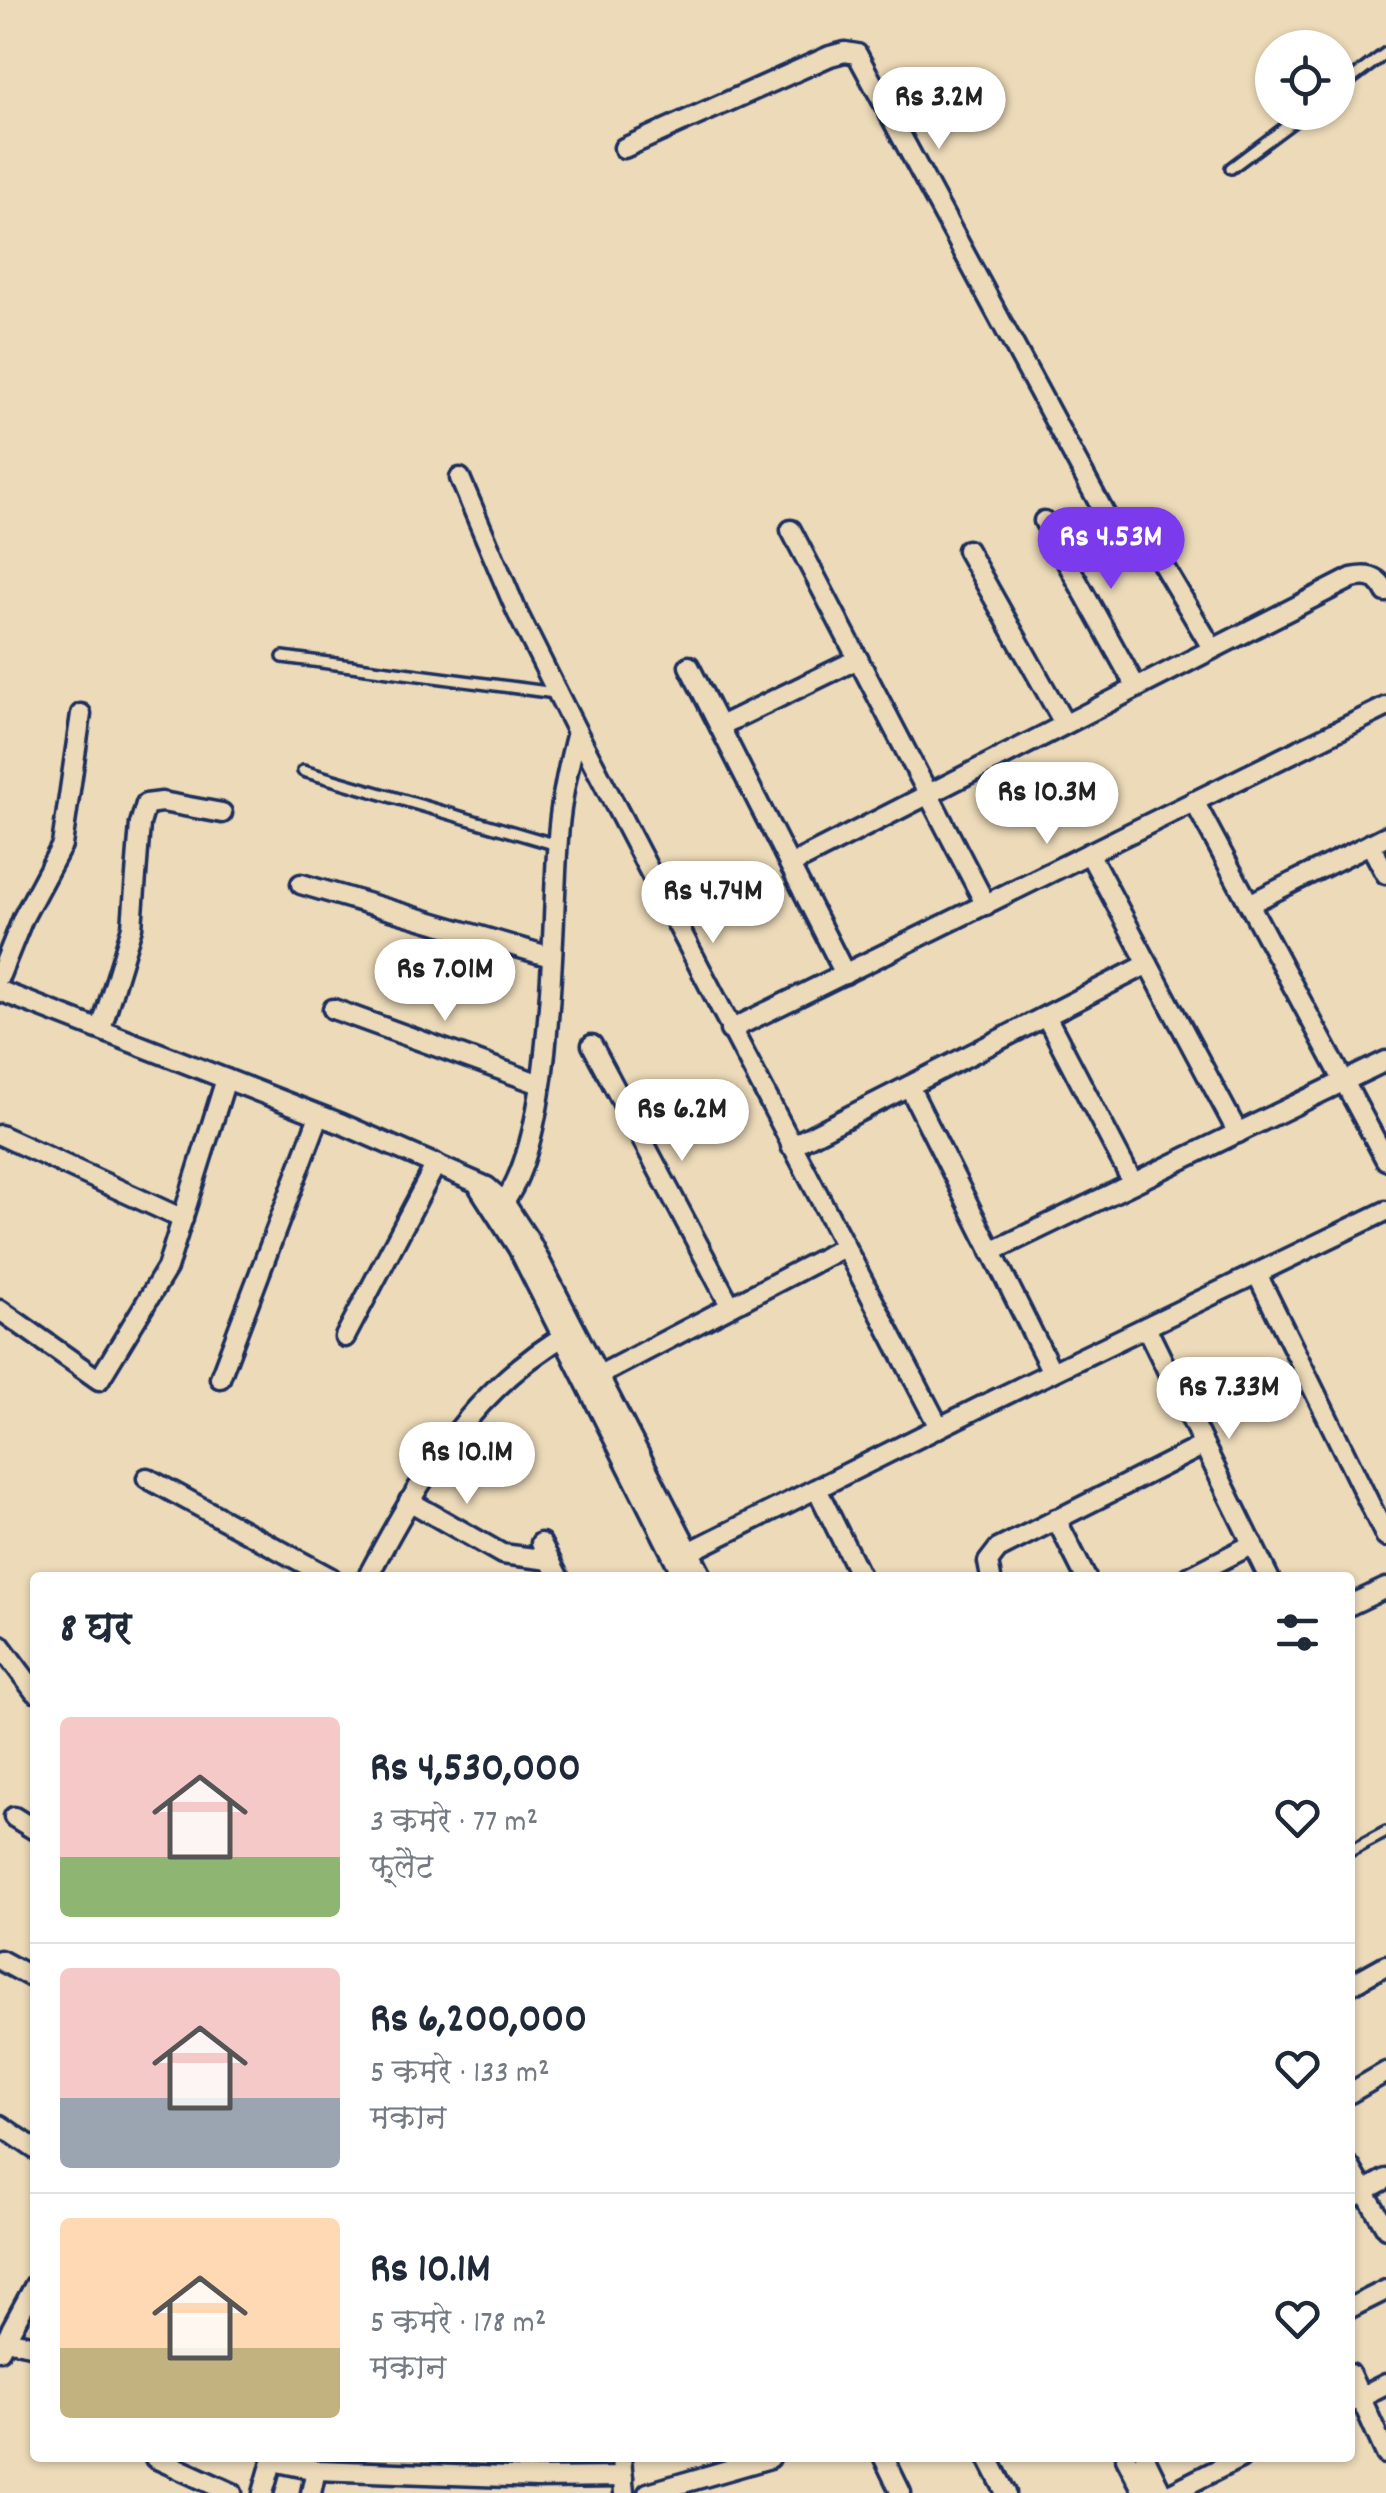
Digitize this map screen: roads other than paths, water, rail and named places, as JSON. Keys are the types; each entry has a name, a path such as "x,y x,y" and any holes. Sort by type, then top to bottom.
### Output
{"street":[{"path":"624,148 830,56 857,54 1113,529"},
{"path":"460,478 509,596 577,732 939,1427"},
{"path":"1044,521 1136,687"},
{"path":"1064,556 1113,529 1133,526 1148,536 1212,648"},
{"path":"791,530 986,904"},
{"path":"966,550 1064,723"},
{"path":"790,865 1352,578 1362,575 1376,579 1386,592"},
{"path":"720,726 858,659"},
{"path":"689,666 845,974"},
{"path":"730,1030 1386,707"},
{"path":"0,975 23,918 62,846 81,714"},
{"path":"504,1202 524,1164 540,1084 561,809 577,732"},
{"path":"1194,801 1386,1160"},
{"path":"101,1029 132,927 140,824 146,804 162,802 222,813"},
{"path":"1249,904 1378,840 1386,874"},
{"path":"1088,854 1238,1133"},
{"path":"301,884 551,957"},
{"path":"791,1146 1148,964"},
{"path":"0,991 436,1164 478,1184 504,1202 530,1242 569,1333 682,1556 697,1572"},
{"path":"333,1009 540,1084"},
{"path":"1046,1016 1134,1182"},
{"path":"592,1045 730,1305"},
{"path":"991,1252 1386,1062"},
{"path":"0,1310 99,1380 167,1268 226,1079"},
{"path":"909,1086 1052,1372"},
{"path":"220,1378 319,1116"},
{"path":"0,1134 183,1219"},
{"path":"346,1337 436,1164"},
{"path":"478,1184 569,1333"},
{"path":"682,1556 1386,1211"},
{"path":"592,1379 844,1247"},
{"path":"1257,1274 1386,1537"},
{"path":"1146,1327 1267,1572"},
{"path":"370,1572 409,1501 456,1429 517,1368 569,1333"},
{"path":"989,1572 988,1562 998,1548 1204,1444"},
{"path":"147,1478 321,1572"},
{"path":"817,1488 858,1572"},
{"path":"409,1501 502,1554 554,1569"},
{"path":"1056,1519 1083,1572"},
{"path":"541,1542 554,1569"},
{"path":"1198,1572 1253,1544"},
{"path":"682,1556 683,1572"},
{"path":"1355,1604 1386,1588"},
{"path":"0,1645 30,1685"},
{"path":"14,1817 30,1827"},
{"path":"0,1960 30,1976"},
{"path":"1355,1982 1386,1965"},
{"path":"1355,2090 1386,2072"},
{"path":"0,2125 30,2146"},
{"path":"1386,2179 1357,2195 1386,2228"},
{"path":"1355,2306 1386,2290"},
{"path":"30,2294 3,2345 30,2346"},
{"path":"1386,2384 1356,2399 1386,2454"},
{"path":"164,2462 232,2493"},
{"path":"263,2493 272,2462"},
{"path":"285,2462 316,2470 623,2485"},
{"path":"648,2493 756,2462"},
{"path":"886,2462 901,2493"},
{"path":"990,2462 1006,2493"},
{"path":"1128,2462 1144,2493"},
{"path":"1147,2462 1162,2493"},
{"path":"1171,2493 1232,2462"},
{"path":"311,2493 316,2470"},
{"path":"386,2493 390,2473"},
{"path":"716,2473 718,2493"}],"lane":[{"path":"1355,77 1386,54"},
{"path":"1231,168 1282,130"},
{"path":"283,657 558,694"},
{"path":"302,771 558,845"},
{"path":"1355,1848 1386,1832"}]}
